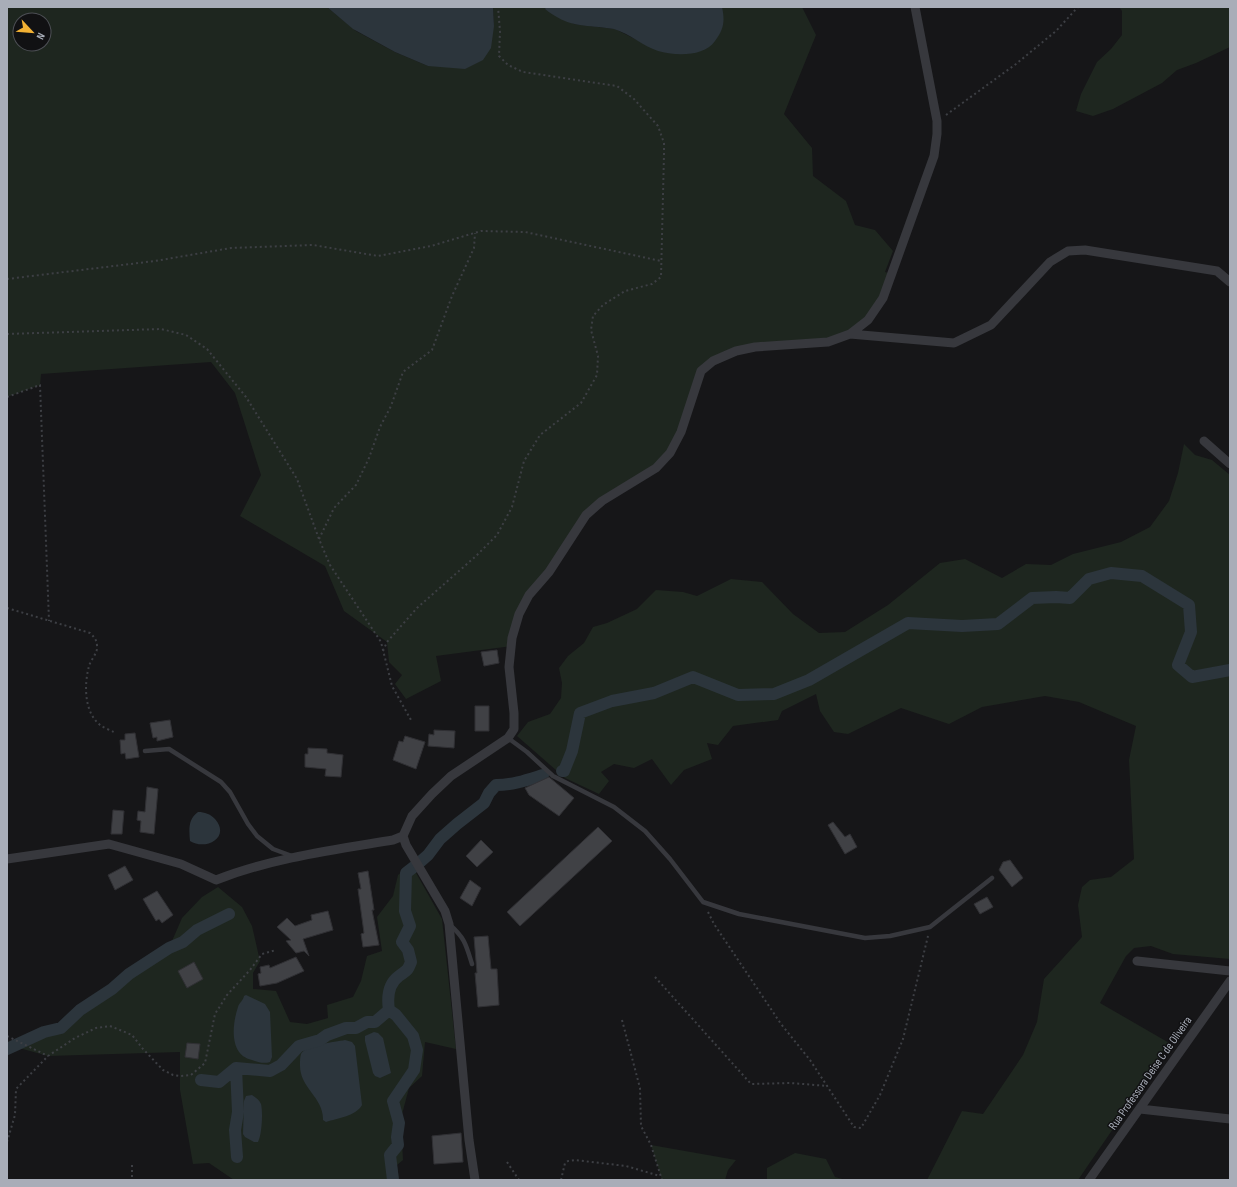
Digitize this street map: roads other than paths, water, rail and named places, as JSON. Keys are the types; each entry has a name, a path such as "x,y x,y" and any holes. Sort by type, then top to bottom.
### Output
{"street":[{"path":"475,1180 469,1140 449,924 445,911 406,846 403,836 412,816 437,789 451,776 508,738 514,729 514,714 509,667 512,638 519,614 529,595 549,572 586,515 602,500 656,468 670,453 681,432 701,371 713,361 736,351 755,347 828,342 850,334 868,320 883,298 934,156 937,134 937,121 915,7"},
{"path":"850,334 954,343 991,325 1050,262 1068,251 1085,250 1217,271 1230,282"},
{"path":"1204,441 1230,464"},
{"path":"7,859 109,844 182,864 216,880 239,871 294,857 392,840 403,836"},
{"path":"1137,961 1230,971"},
{"name":"Rua Professora Deise C de Oliveira","path":"1089,1180 1230,981"},
{"path":"1140,1109 1230,1118"}],"lane":[{"path":"508,738 527,752 553,776 614,807 645,831 670,859 703,902 739,914 865,938 890,936 930,928 992,878"},
{"path":"145,751 169,749 221,782 230,792 248,824 257,836 273,849 294,857"},
{"path":"449,924 465,941 472,964"}],"waterway":[{"path":"562,771 564,771 572,751 580,713 612,701 654,693 693,677 738,695 774,694 809,680 908,623 962,626 998,624 1032,598 1070,598 1089,579 1111,573 1142,576 1189,605 1191,632 1178,665 1192,677 1230,670"},
{"path":"420,862 428,855 440,839 484,803 489,793 496,785 514,783 543,775"},
{"path":"393,1180 390,1155 398,1145 397,1137 399,1123 393,1101 414,1070 417,1050 413,1036 396,1015 389,1010 388,996 390,987 395,979 409,968 411,962 408,950 402,942 410,926 405,911 406,873 415,866"},
{"path":"7,1049 44,1032 61,1028 80,1010 112,989 129,974 169,948 183,942 197,930 229,914"},
{"path":"201,1080 219,1082 236,1068 270,1071 281,1065 299,1046 320,1040 327,1035 346,1028 356,1028 367,1022 375,1022 389,1010"},
{"path":"236,1068 238,1112 235,1130 237,1157"}]}
